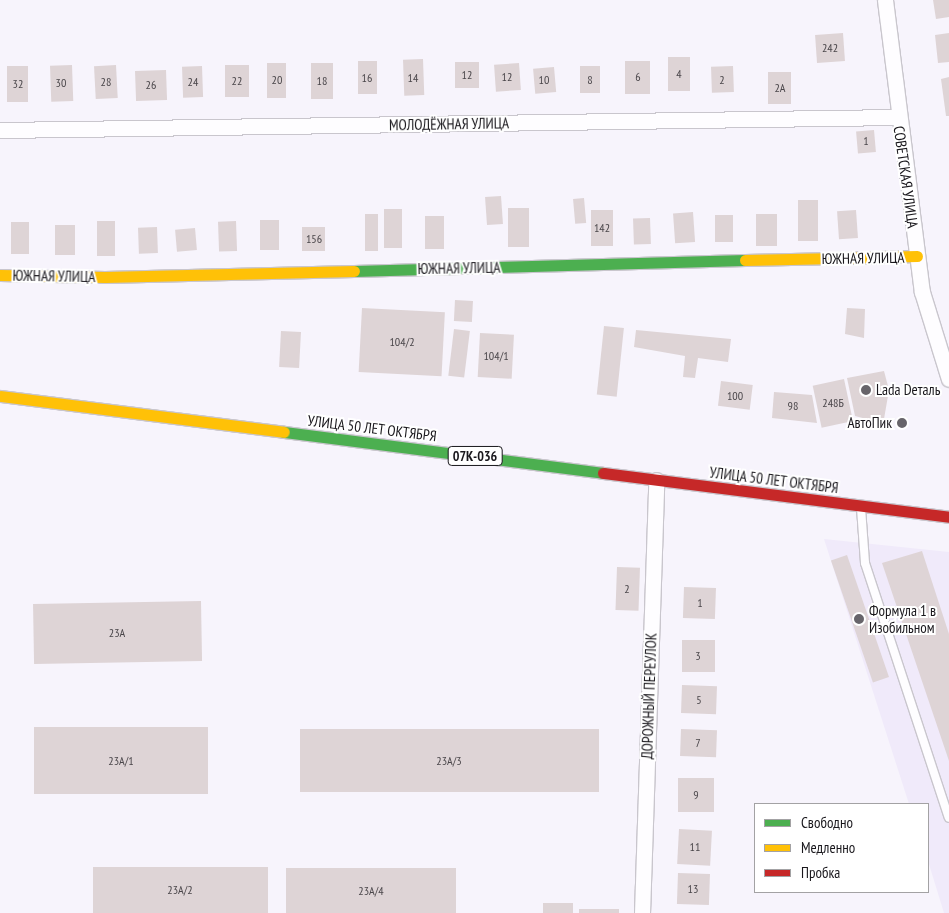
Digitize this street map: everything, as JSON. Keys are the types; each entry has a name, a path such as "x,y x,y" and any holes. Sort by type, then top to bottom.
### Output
{"main road":[{"name":"ЮЖНАЯ УЛИЦА","path":"0,275 106,277 917,256"},
{"name":"УЛИЦА 50 ЛЕТ ОКТЯБРЯ","path":"0,396 949,517"}],"street":[{"name":"СОВЕТСКАЯ УЛИЦА","path":"886,0 898,117 922,292 942,337 949,380"},
{"name":"МОЛОДЁЖНАЯ УЛИЦА","path":"0,130 898,117"},
{"name":"ДОРОЖНЫЙ ПЕРЕУЛОК","path":"642,913 656,480"}],"lane":[{"path":"860,506 865,563 949,818"}],"shaded area":[{"path":"824,539 949,552 949,913 944,913 929,864 929,803 909,803"}],"building":[{"path":"933,0 949,0 949,17 936,19"},
{"path":"843,33 845,61 817,63 815,35"},
{"path":"949,33 949,62 938,63 935,35"},
{"path":"668,57 690,57 690,91 668,91"},
{"path":"423,59 424,95 404,96 403,60"},
{"path":"358,61 377,61 377,94 358,94"},
{"path":"625,61 650,61 650,94 625,94"},
{"path":"455,62 479,62 479,88 455,88"},
{"path":"267,63 286,63 286,98 267,98"},
{"path":"311,63 333,63 333,99 311,99"},
{"path":"519,63 521,90 496,92 494,65"},
{"path":"72,65 73,101 51,102 50,66"},
{"path":"116,65 118,98 96,99 94,66"},
{"path":"225,65 249,65 249,97 225,97"},
{"path":"7,66 28,66 28,102 7,102"},
{"path":"202,66 203,97 183,98 182,67"},
{"path":"580,66 600,66 600,93 580,93"},
{"path":"733,66 734,92 712,93 711,67"},
{"path":"554,67 556,92 535,94 533,69"},
{"path":"166,70 167,100 136,101 135,71"},
{"path":"768,72 791,72 791,104 768,104"},
{"path":"949,77 949,116 946,116 941,79"},
{"path":"874,130 876,152 858,153 856,132"},
{"path":"501,196 503,224 487,225 485,197"},
{"path":"584,198 586,223 575,224 573,199"},
{"path":"798,200 818,200 818,241 798,241"},
{"path":"508,208 529,208 529,247 508,247"},
{"path":"384,209 402,209 402,248 384,248"},
{"path":"591,210 613,210 613,246 591,246"},
{"path":"856,210 858,238 839,239 837,211"},
{"path":"693,212 695,242 675,243 673,213"},
{"path":"365,214 378,214 378,251 365,251"},
{"path":"756,214 777,214 777,246 756,246"},
{"path":"715,215 733,215 733,242 715,242"},
{"path":"425,216 444,216 444,249 425,249"},
{"path":"650,218 651,244 634,245 633,219"},
{"path":"260,220 279,220 279,250 260,250"},
{"path":"97,221 115,221 115,256 97,256"},
{"path":"236,221 237,251 219,252 218,222"},
{"path":"11,222 29,222 29,254 11,254"},
{"path":"55,225 75,225 75,255 55,255"},
{"path":"157,227 158,253 139,254 138,228"},
{"path":"302,227 325,227 325,251 302,251"},
{"path":"195,228 197,250 177,252 175,230"},
{"path":"455,300 473,301 472,322 454,321"},
{"path":"362,308 445,312 442,376 359,372"},
{"path":"847,308 865,309 864,338 845,334"},
{"path":"604,326 624,328 617,397 597,395"},
{"path":"454,329 470,331 464,378 448,376"},
{"path":"636,330 731,339 728,362 698,358 695,378 683,377 685,356 634,347"},
{"path":"281,331 301,332 299,368 279,367"},
{"path":"480,333 514,335 512,379 478,377"},
{"path":"884,371 889,390 884,419 874,421 855,416 847,378"},
{"path":"844,379 853,421 822,428 813,386"},
{"path":"721,381 753,385 750,410 718,406"},
{"path":"774,392 812,395 817,423 772,418"},
{"path":"922,551 949,634 949,761 882,563"},
{"name":"Формула 1 в Изобильном","path":"847,555 889,677 873,683 831,561"},
{"path":"617,567 640,568 638,611 615,610"},
{"path":"684,587 716,588 715,619 683,618"},
{"path":"201,601 202,661 34,664 33,604"},
{"path":"682,640 715,640 715,672 682,672"},
{"path":"682,685 717,686 716,714 681,713"},
{"path":"34,727 208,727 208,794 34,794"},
{"path":"300,729 599,729 599,792 300,792"},
{"path":"681,729 717,730 716,757 680,756"},
{"path":"678,778 714,778 714,812 678,812"},
{"path":"679,829 712,831 710,866 677,864"},
{"path":"93,867 268,867 268,913 93,913"},
{"path":"286,868 456,868 456,913 286,913"},
{"path":"678,873 710,874 709,905 677,904"},
{"path":"543,903 573,903 573,913 543,913"},
{"path":"579,909 619,909 619,913 579,913"}],"traffic: fast":[{"path":"354,271 745,260"},
{"path":"284,432 603,473"}],"traffic: slow":[{"path":"745,260 917,256"},
{"path":"0,275 105,277 354,271"},
{"path":"0,396 284,432"}],"traffic: jam":[{"path":"603,473 949,517"}],"place":[{"name":"Lada Dеталь","path":"866,390"},
{"name":"АвтоПик","path":"902,423"},
{"name":"Формула 1 в Изобильном","path":"859,619"}]}
